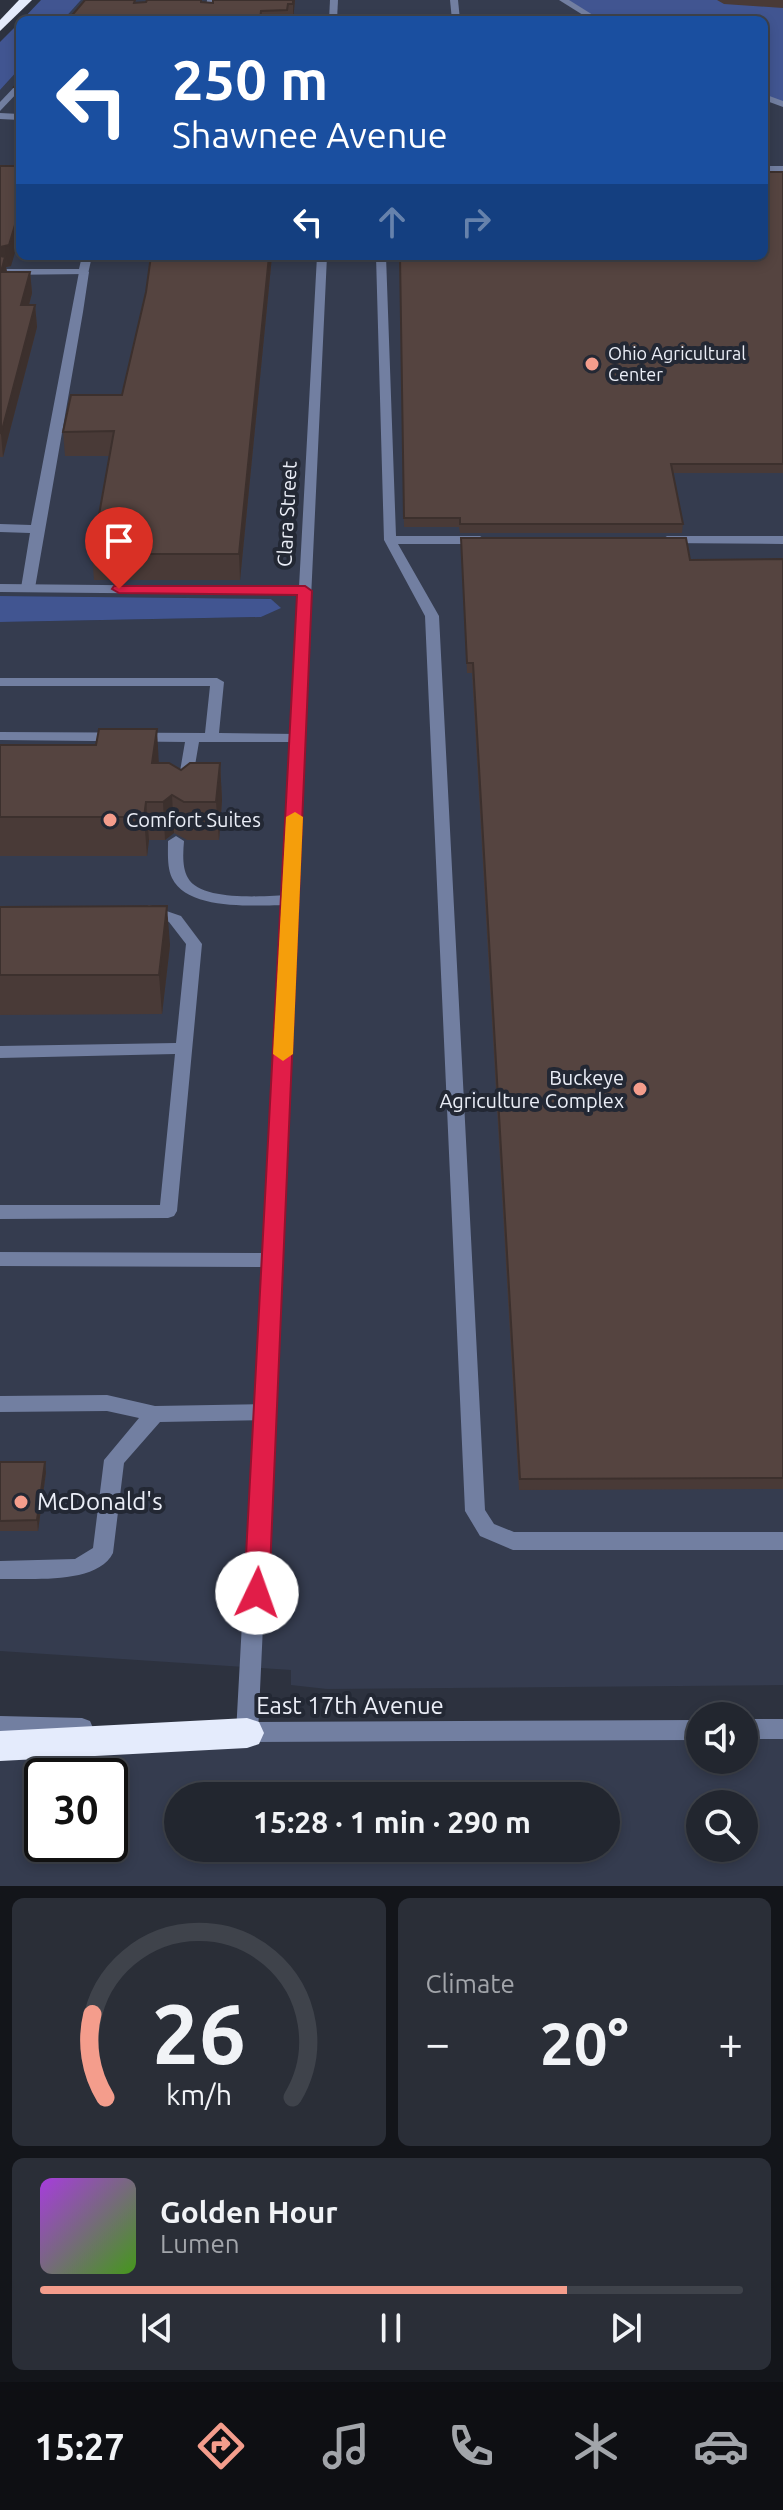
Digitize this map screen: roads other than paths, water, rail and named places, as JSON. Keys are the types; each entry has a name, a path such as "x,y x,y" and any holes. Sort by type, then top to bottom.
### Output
{"highway":[{"path":"0,27 26,0"},
{"path":"0,1746 247,1733"}],"street":[{"path":"563,0 590,16"},
{"path":"0,108 16,89"},
{"path":"28,588 36,529 86,260"},
{"name":"Clara Street","path":"247,1733 322,260"},
{"path":"381,260 390,540 432,616 475,1511 487,1530 513,1541 783,1541"},
{"path":"0,272 84,272"},
{"path":"0,528 36,529"},
{"path":"390,540 497,540"},
{"path":"649,540 783,540"},
{"path":"0,588 305,591"},
{"path":"0,682 217,682 212,737"},
{"path":"0,736 298,738"},
{"path":"182,801 193,737"},
{"path":"176,841 179,876 196,893 215,898 290,900"},
{"path":"0,1212 168,1211 194,944 175,919 141,908 125,908"},
{"path":"0,1052 182,1048"},
{"path":"0,1259 273,1260"},
{"path":"0,1404 107,1403 155,1414 265,1412"},
{"path":"0,1570 78,1568 103,1553 114,1460 155,1414"},
{"path":"0,1557 30,1570"},
{"name":"East 17th Avenue","path":"0,1726 247,1733 686,1730"},
{"path":"758,1729 783,1729"}],"place":[{"name":"Ohio Agricultural Center","path":"592,364"},
{"name":"Comfort Suites","path":"110,820"},
{"name":"Buckeye Agriculture Complex","path":"640,1089"},
{"name":"McDonald's","path":"21,1502"}]}
